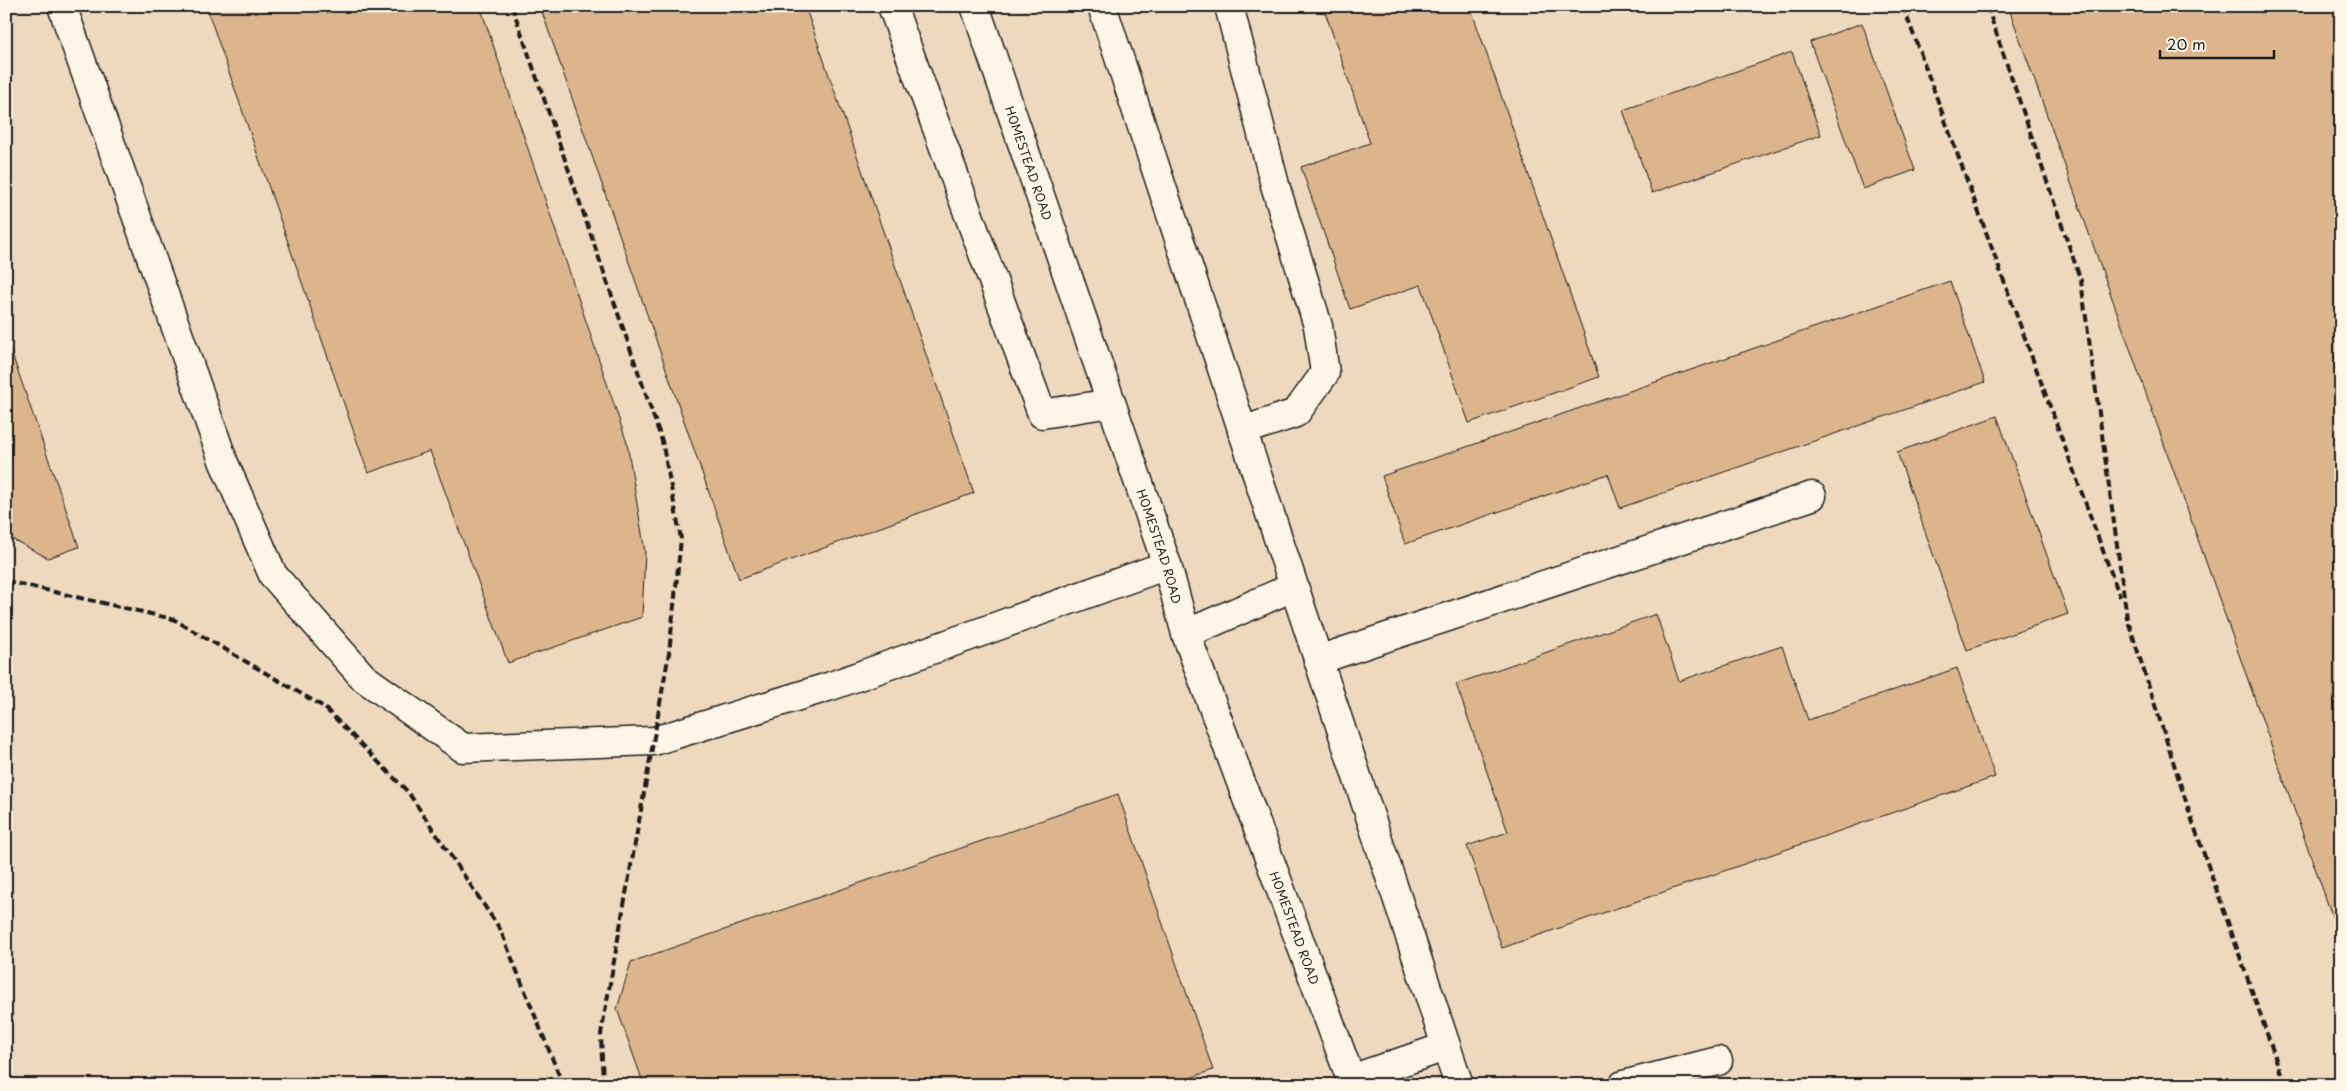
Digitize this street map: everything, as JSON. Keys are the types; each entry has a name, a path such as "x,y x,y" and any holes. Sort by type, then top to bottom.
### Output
{"main road":[{"path":"62,6 224,463 273,575 364,678 462,748 654,741 831,686 1167,565"},
{"path":"892,6 1042,414 1111,403"},
{"name":"HOMESTEAD ROAD","path":"974,6 1167,565 1186,634 1352,1082"},
{"path":"1102,6 1459,1085"},
{"path":"1229,6 1275,185 1318,326 1325,373 1296,414 1242,431"},
{"path":"1318,660 1812,496"},
{"path":"1186,634 1293,587"},
{"path":"1352,1082 1445,1046"},
{"path":"1623,1085 1718,1061"}],"shaded area":[{"path":"6,6 2341,6 2341,1085 6,1085"}],"building":[{"path":"206,6 480,6 627,443 645,552 642,617 508,663 430,451 368,473"},
{"path":"540,6 805,6 974,493 739,579"},
{"path":"1323,6 1470,6 1599,377 1469,423 1421,285 1350,309 1301,167 1370,143"},
{"path":"2008,6 2341,6 2341,941"},
{"path":"1862,23 1915,170 1863,189 1810,42"},
{"path":"1792,52 1821,135 1652,193 1623,110"},
{"path":"1950,281 1985,382 1620,508 1608,474 1405,544 1382,476"},
{"path":"6,337 79,547 48,558 6,536"},
{"path":"1997,416 2068,614 1967,650 1897,452"},
{"path":"1656,614 1679,681 1782,646 1808,720 1957,668 1995,777 1502,948 1467,846 1508,832 1456,684"},
{"path":"1118,794 1213,1070 1169,1085 644,1085 617,1009 631,962"}],"railway":[{"path":"512,6 662,441 681,539 669,653 601,1034 603,1085"},
{"path":"1903,6 2120,597"},
{"path":"1987,6 2081,281 2127,618 2192,820 2285,1085"},
{"path":"6,581 173,619 324,707 408,792 500,929 563,1085"}]}
